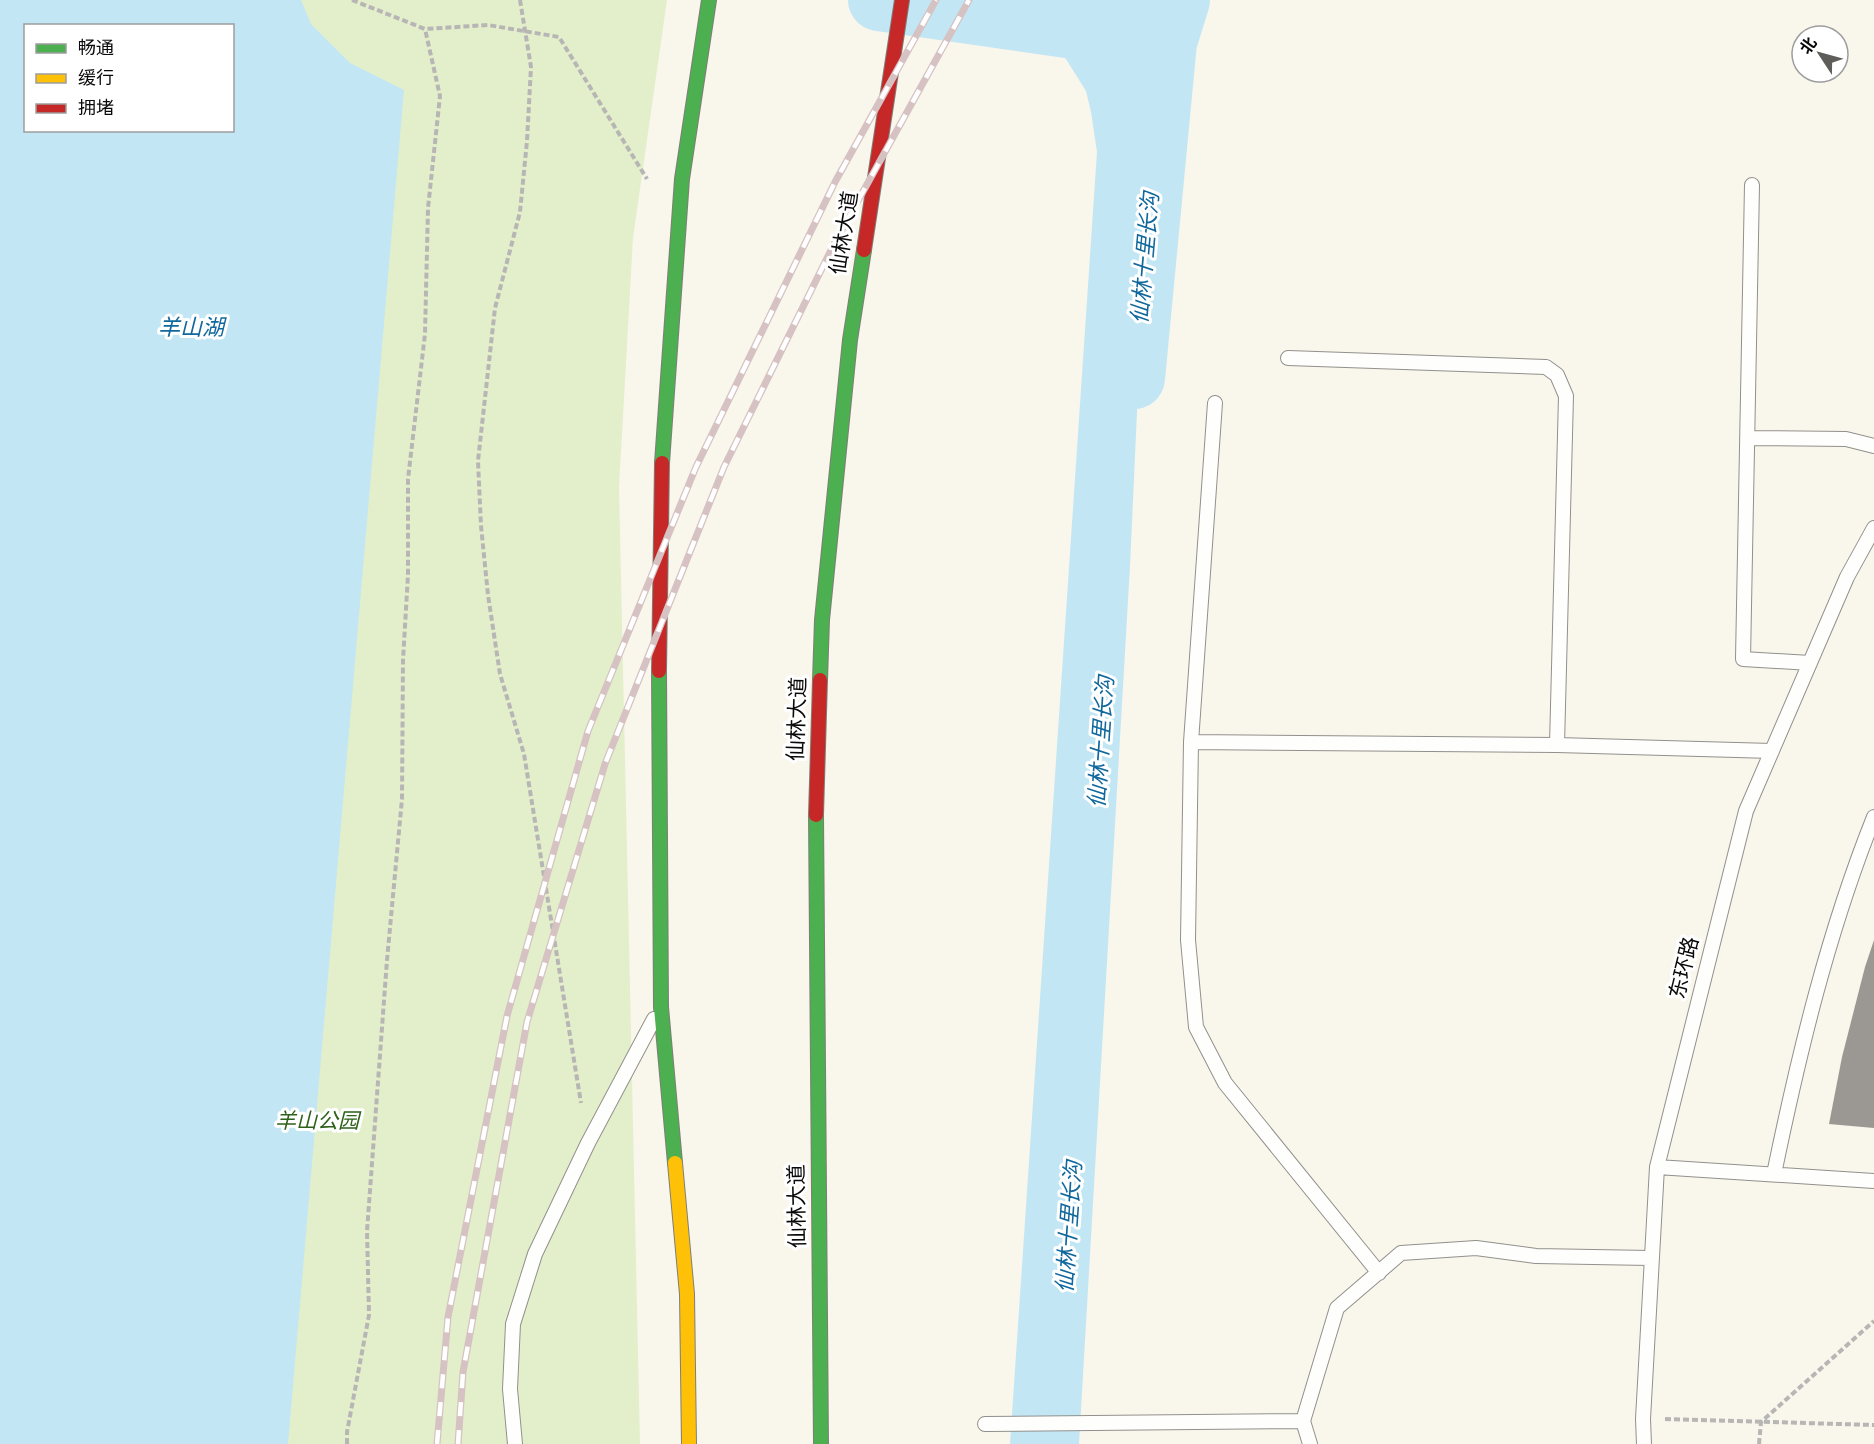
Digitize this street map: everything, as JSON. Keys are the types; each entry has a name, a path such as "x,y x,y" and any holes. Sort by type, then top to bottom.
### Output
{"main road":[{"path":"689,1444 687,1294 661,1007 659,684 662,446 682,179 709,0"},
{"name":"仙林大道","path":"821,1444 814,851 822,620 850,340 902,0"}],"lane":[{"path":"1752,185 1743,659 1810,663"},
{"path":"1288,358 1546,367 1557,375 1566,396 1557,746"},
{"path":"1215,403 1191,742 1188,940 1196,1027 1225,1083 1379,1273"},
{"path":"1747,438 1846,439 1874,446"},
{"name":"东环路","path":"1644,1444 1643,1419 1650,1258 1657,1167 1746,811 1847,577 1874,528"},
{"path":"1191,742 1772,751"},
{"path":"1774,1174 1813,1004 1838,921 1874,817"},
{"path":"515,1444 510,1389 513,1324 535,1254 588,1143 661,1007"},
{"path":"1657,1167 1874,1181"},
{"path":"1310,1444 1303,1421 1337,1308 1401,1253 1476,1248 1536,1256 1650,1258"},
{"path":"985,1424 1303,1421"}],"path":[{"path":"352,0 425,29 488,25 559,37 653,188"},
{"path":"520,0 531,67 527,141 520,212 495,308 478,461 481,526 488,595 500,674 524,754 588,1143"},
{"path":"348,1444 347,1432 369,1315 367,1231 387,960 402,799 408,479 425,334 428,208 440,96 425,29"},
{"path":"1759,1444 1761,1422 1874,1321"},
{"path":"1643,1419 1874,1425"}],"green space":[{"name":"羊山公园","path":"0,0 667,0 633,238 619,487 640,1444 0,1444"}],"water":[{"name":"羊山湖","path":"0,0 301,0 311,24 350,63 404,90 288,1444 0,1444"},
{"path":"906,0 1158,0 1154,37 1130,566 1079,1444 1010,1444 1097,152 1086,91 1066,59 1045,41 986,9"}],"building":[{"path":"1874,940 1874,1128 1829,1124 1842,1057"}],"waterway":[{"name":"仙林十里长沟","path":"879,0 1088,30"},
{"name":"仙林十里长沟","path":"1134,378 1166,42 1179,0"}],"railway":[{"path":"437,1444 448,1317 507,1016 588,731 696,467 835,182 936,0"},
{"path":"458,1444 463,1372 527,1022 605,764 724,467 834,244 969,0"}],"traffic: fast":[{"path":"662,463 682,179 709,0"},
{"path":"820,680 822,620 850,340 864,250"},
{"path":"659,671 661,1007 675,1163"},
{"path":"816,815 821,1444"}],"traffic: slow":[{"path":"675,1163 687,1294 689,1444"}],"traffic: jam":[{"path":"864,250 902,0"},
{"path":"659,671 662,463"},
{"path":"816,815 820,680"}]}
